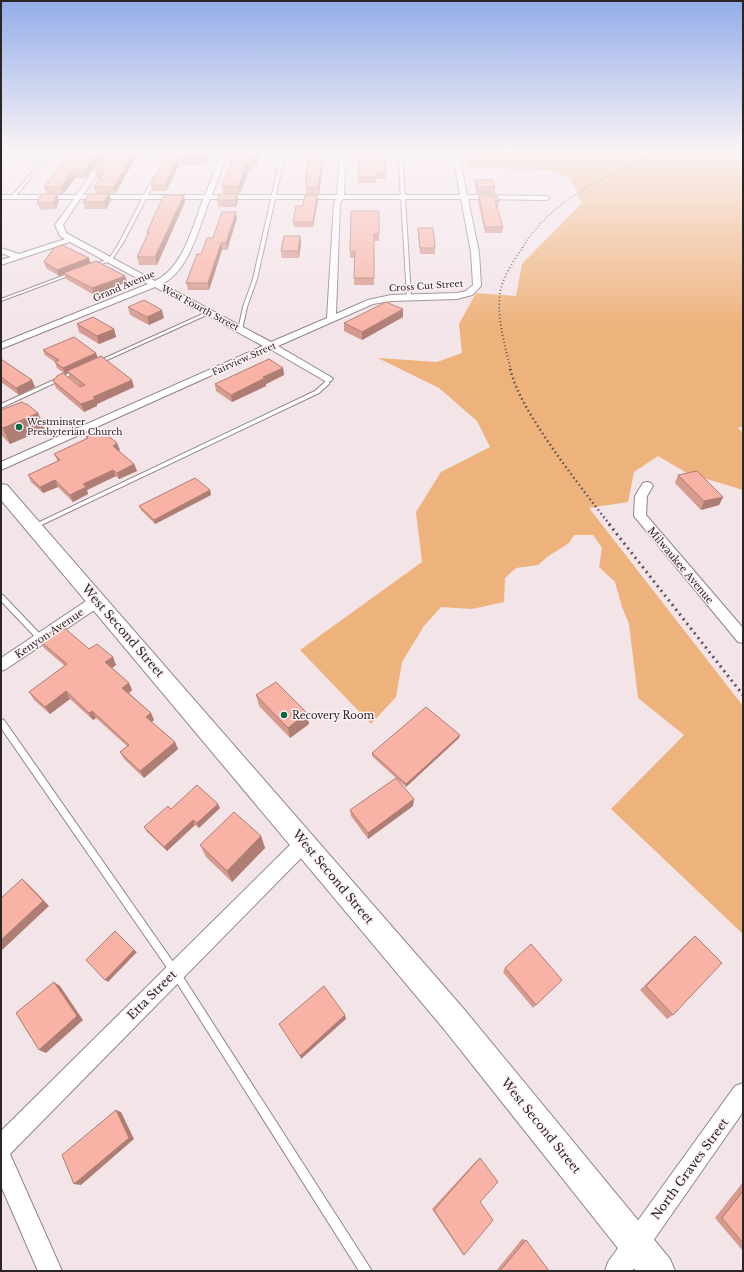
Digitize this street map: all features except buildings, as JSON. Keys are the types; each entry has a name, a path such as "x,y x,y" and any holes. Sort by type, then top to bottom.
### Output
{"main road":[{"name":"West Second Street","path":"1,489 453,1018 658,1271"}],"street":[{"path":"69,209 59,225 63,234 71,239"},
{"name":"Grand Avenue","path":"1,346 155,284 169,276 177,269 185,254 201,209"},
{"path":"331,319 337,209"},
{"name":"Cross Cut Street","path":"331,319 371,302 409,296 457,296 469,293 476,286 475,252 467,209"},
{"path":"1,263 71,239"},
{"name":"West Fourth Street","path":"71,239 271,346 328,379"},
{"path":"1,250 19,257"},
{"name":"Fairview Street","path":"1,466 331,319"},
{"name":"Milwaukee Avenue","path":"647,486 641,496 640,516 743,638"},
{"name":"Kenyon Avenue","path":"1,665 97,601"},
{"name":"Etta Street","path":"1,1147 304,843"},
{"name":"North Graves Street","path":"617,1271 743,1094"},
{"path":"1,1160 50,1271"}],"lane":[{"path":"88,268 110,260 139,209"},
{"path":"240,330 245,307 255,279 271,209"},
{"path":"404,209 409,296"},
{"path":"1,300 81,270"},
{"path":"1,406 209,313"},
{"path":"33,527 317,392 328,384 328,379"},
{"path":"1,597 40,638"},
{"path":"1,722 175,972 366,1271"}],"shaded area":[{"path":"576,209 743,209 743,427 738,427 743,434 743,490 687,473 658,456 634,472 628,502 589,508 743,706 743,934 611,809 684,735 638,698 629,624 622,607 615,582 599,567 602,548 593,535 574,535 569,543 547,557 538,565 516,568 505,578 504,602 472,609 441,607 424,626 402,662 396,697 371,724 300,650 422,562 416,512 441,472 490,447 477,421 439,388 378,358 437,362 462,353 459,324 476,293 516,296 522,264"}],"railway":[{"path":"522,248 535,230 555,209"},
{"path":"511,370 500,318 499,297 510,266 523,247"},
{"path":"510,369 526,408 586,495 610,525"},
{"path":"609,524 743,695"}],"place":[{"name":"Westminster Presbyterian Church","path":"19,427"},
{"name":"Recovery Room","path":"284,715"}]}
